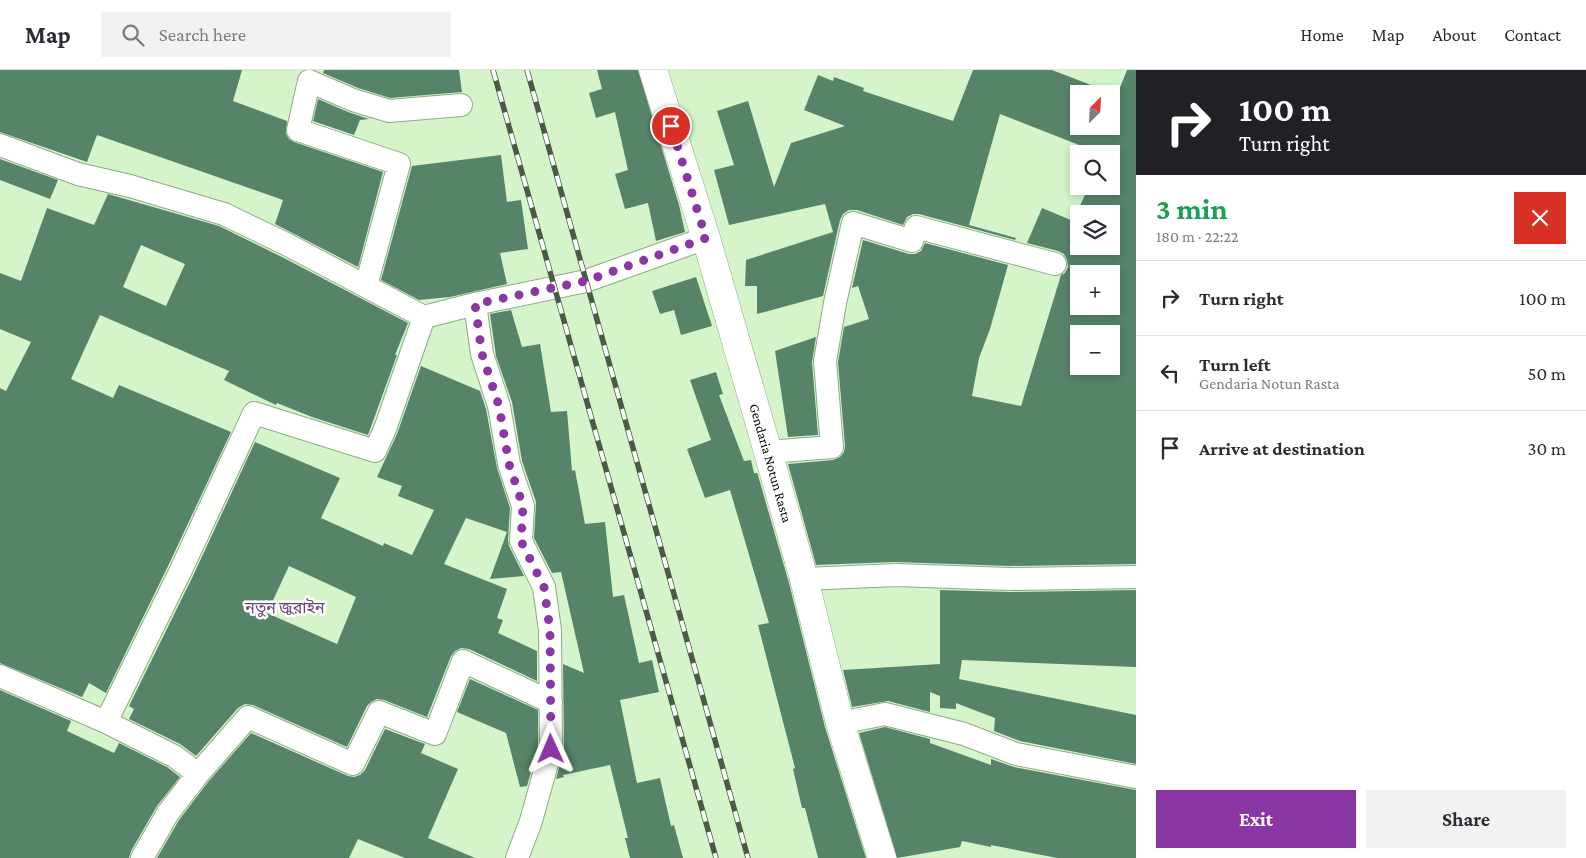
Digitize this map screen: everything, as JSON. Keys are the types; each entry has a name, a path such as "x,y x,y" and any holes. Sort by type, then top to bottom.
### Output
{"main road":[{"name":"Gendaria Notun Rasta","path":"653,70 706,238 804,578 840,723 882,858"}],"street":[{"path":"366,286 399,164 298,130 308,81 353,100 389,111 461,105"},
{"path":"0,145 78,174 130,186 224,214 288,245 424,318 475,304 586,281 706,238"},
{"path":"768,452 832,446 825,361 835,303 853,223 912,240 916,227 1055,264"},
{"path":"475,304 482,354 499,406 509,464 523,506 521,541 544,587 550,630 551,749 531,821 517,858"},
{"path":"106,722 181,570 254,413 375,450 385,429 424,318"},
{"path":"804,578 896,575 1010,579 1136,577"},
{"path":"142,858 168,813 198,774 248,717 353,764 380,712 435,734 463,662 551,702"},
{"path":"0,676 106,722 174,756 198,774"},
{"path":"840,723 886,714 964,734 1016,754 1136,777"}],"building":[{"path":"0,70 242,70 233,101 287,121 286,134 294,142 383,172 358,267 275,224 283,200 97,135 87,162 0,132"},
{"path":"324,70 459,70 462,92 390,98 358,88 323,73"},
{"path":"597,70 638,70 679,205 685,232 656,241 648,203 625,209 615,174 628,170 615,112 596,118 589,93 602,89"},
{"path":"973,70 1052,70 1091,85 1070,85 1070,135 1120,135 1120,88 1127,70 1136,70 1136,564 1010,566 895,562 816,565 788,464 833,460 840,457 844,452 838,362 844,327 869,319 858,286 852,288 863,240 909,254 921,251 925,243 1008,265 990,329 979,358 972,396 1021,406 1061,275 1065,273 1068,267 1064,254 1027,243 1042,208 1070,220 1070,255 1120,255 1120,205 1080,205 1085,195 1120,195 1120,145 1079,145 1000,114 969,225 1016,238 1015,240 919,214 907,217 903,225 857,210 849,210 843,214 840,220 823,296 757,314 757,286 745,286 746,260 833,232 825,204 729,225 714,170 734,165 717,111 748,101 774,187 791,143 845,126 804,110 818,75 833,81 834,77 864,88 863,91 953,121"},
{"path":"318,99 369,119 360,120 354,135 313,121"},
{"path":"501,155 507,202 521,200 528,249 500,253 507,284 450,297 419,300 381,280 412,166"},
{"path":"0,159 58,180 50,199 0,180"},
{"path":"108,194 219,226 408,323 368,435 312,417 277,403 276,405 224,380 229,371 100,315 71,379 113,398 119,385 231,432 106,693 89,683 82,697 0,663 0,388 6,391 31,342 0,329 0,273 21,281 47,208 94,225","holes":["141,245 185,264 166,306 123,287"]},
{"path":"696,277 712,326 681,335 674,310 660,314 652,291"},
{"path":"511,310 522,347 540,344 551,412 567,411 572,471 575,470 585,524 605,522 613,597 624,595 639,663 652,660 659,692 620,700 637,783 660,778 671,826 674,825 683,858 630,858 625,838 628,838 610,765 563,775 564,777 556,779 564,749 563,664 584,673 561,572 552,573 534,538 536,502 522,461 512,402 496,356 490,314"},
{"path":"816,337 812,362 818,435 788,437 775,351"},
{"path":"421,366 480,391 486,409 497,468 510,508 509,546 524,576 490,579 507,532 466,518 444,564 507,589 497,618 503,620 498,633 537,651 537,681 469,649 461,648 451,656 427,717 377,699 367,706 347,747 253,705 245,704 238,708 196,756 180,744 129,719 134,709 129,706 193,576 255,442 340,478 321,518 383,546 384,543 412,555 434,510 398,496 402,486 377,477 397,434","holes":["289,566 356,597 337,644 267,613"]},
{"path":"716,372 723,394 719,395 744,461 751,460 754,473 757,472 789,583 825,727 866,858 818,858 805,808 802,808 793,769 795,768 758,625 769,623 730,490 705,498 687,449 711,440 690,380"},
{"path":"940,590 1010,592 1136,590 1136,667 962,660 959,679 1136,715 1136,764 1020,741 994,731 995,718 956,703 956,709 940,708 940,696 930,692 930,712 888,701 852,707 843,670 940,664"},
{"path":"470,679 538,710 538,747 527,786 520,787 506,733 457,712"},
{"path":"0,690 71,721 67,731 114,753 119,743 167,767 180,777 157,806 131,851 129,858 0,858"},
{"path":"885,727 930,739 930,743 991,765 991,759 1014,767 1136,790 1136,858 1057,858 962,841 960,847 897,858 859,733"},
{"path":"385,729 425,744 421,753 458,769 428,838 475,858 405,858 358,839 349,858 157,858 179,820 208,782 251,733 354,777 360,775 365,770"}],"railway":[{"path":"493,70 716,858"},
{"path":"527,70 748,858"}],"district":[{"name":"নতুন জুরাইন","path":"285,607"}],"route":[{"path":"551,749 550,630 544,587 521,541 523,506 509,464 499,406 482,354 475,304 586,281 706,238 671,126"}]}
